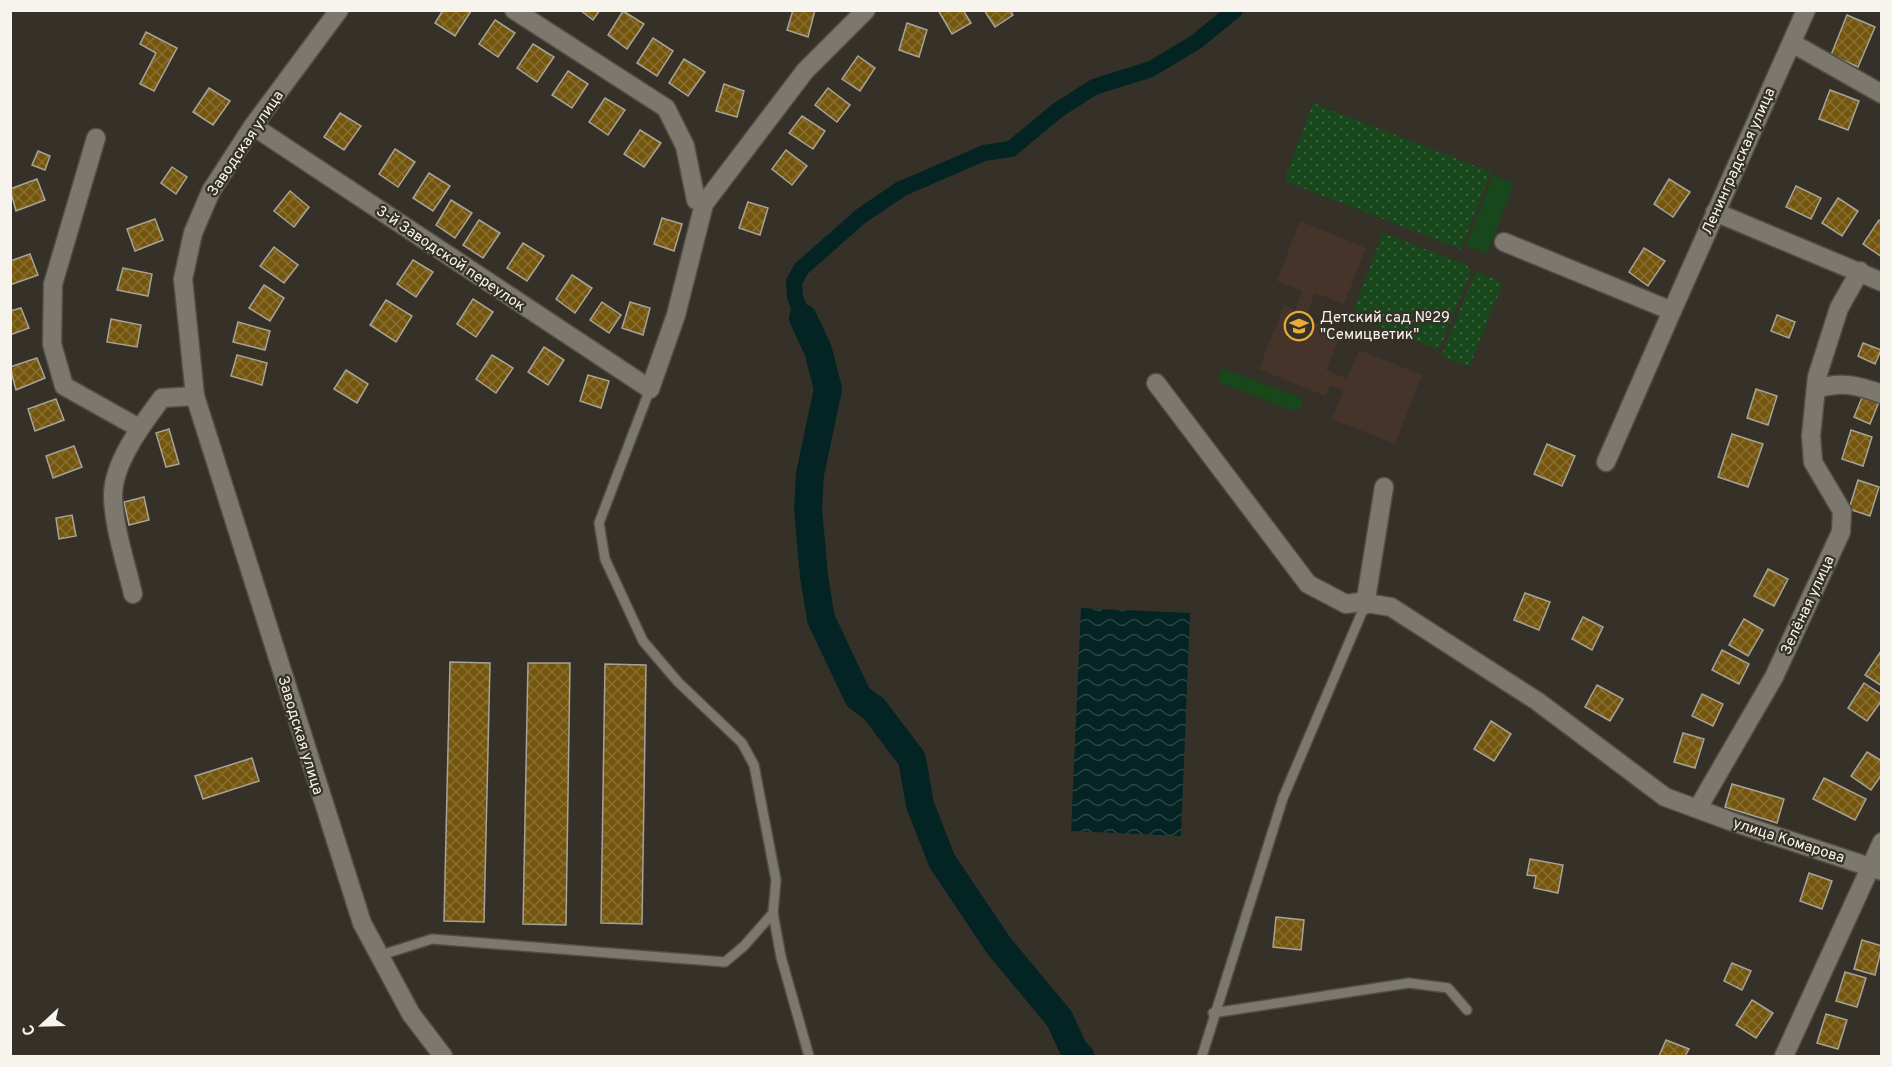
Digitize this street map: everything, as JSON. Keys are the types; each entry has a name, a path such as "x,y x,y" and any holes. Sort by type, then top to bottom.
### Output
{"street":[{"name":"Заводская улица","path":"339,10 253,126 211,190 193,233 183,279 195,396 362,923 411,1014 443,1056"},
{"path":"514,10 666,108 685,146 696,200 704,204"},
{"path":"650,389 676,315 704,204 804,71 866,10"},
{"name":"Ленинградская улица","path":"1605,462 1806,10"},
{"path":"1792,44 1881,94"},
{"name":"3-й Заводской переулок","path":"253,126 650,389"},
{"path":"96,138 53,284 52,344 64,386 139,428"},
{"path":"1715,212 1860,271 1881,282"},
{"path":"1504,242 1671,312"},
{"name":"Зелёная улица","path":"1698,808 1774,677 1841,532 1842,511 1813,462 1811,436 1816,388 1839,308 1860,271"},
{"name":"улица Комарова","path":"1156,383 1308,584 1346,604 1360,602 1365,605 1391,607 1537,701 1665,797 1876,869"},
{"path":"1816,388 1834,383 1850,383 1881,394"},
{"path":"133,594 113,496 119,470 139,428 162,398 195,396"},
{"path":"1365,605 1384,487"},
{"path":"1784,1056 1876,869 1881,842"}],"lane":[{"path":"650,389 599,523 605,559 643,641 678,682 742,743 754,765 776,880 773,913 781,957 809,1056"},
{"path":"1202,1056 1213,1013 1283,798 1365,605"},
{"path":"378,956 432,939 725,962 744,946 773,913"},
{"path":"1213,1013 1409,983 1448,988 1467,1010"}],"shaded area":[{"name":"Детский сад №29 \"Семицветик\"","path":"1300,221 1366,248 1344,304 1315,293 1305,319 1341,333 1326,370 1347,379 1359,350 1422,375 1395,444 1332,419 1343,390 1330,385 1325,396 1259,369 1284,305 1295,310 1302,291 1277,281"}],"green space":[{"path":"1313,103 1491,172 1461,249 1284,181"},
{"path":"1493,175 1514,183 1487,254 1466,246"},
{"path":"1383,233 1467,265 1471,272 1439,350 1357,317 1354,309"},
{"path":"1476,271 1503,283 1469,367 1441,356"},
{"path":"1222,368 1299,397 1302,400 1302,407 1293,411 1224,384 1218,379"}],"water":[{"path":"1081,608 1190,613 1181,836 1071,831"}],"building":[{"path":"443,10 471,11 455,36 435,23"},
{"path":"580,10 600,10 593,20"},
{"path":"793,10 815,10 808,37 787,30"},
{"path":"938,10 963,10 971,23 952,34"},
{"path":"984,10 1010,10 1013,15 995,27"},
{"path":"623,11 644,24 627,49 608,35"},
{"path":"1847,15 1875,27 1858,67 1831,55"},
{"path":"495,20 515,33 498,57 479,44"},
{"path":"907,23 927,30 919,57 899,50"},
{"path":"146,32 177,48 154,91 140,84 156,53 140,44"},
{"path":"653,38 673,51 657,76 637,63"},
{"path":"533,44 554,57 537,82 517,68"},
{"path":"858,56 875,68 860,91 842,79"},
{"path":"684,59 705,72 688,96 669,83"},
{"path":"568,71 588,84 572,108 552,95"},
{"path":"724,84 744,91 737,117 716,111"},
{"path":"209,88 230,101 213,125 193,112"},
{"path":"828,88 850,105 837,122 815,105"},
{"path":"1830,90 1859,101 1848,130 1819,119"},
{"path":"605,98 625,110 608,135 589,122"},
{"path":"340,113 361,126 344,150 324,137"},
{"path":"802,116 825,131 813,149 789,133"},
{"path":"640,130 661,143 644,167 624,154"},
{"path":"395,149 415,162 398,187 379,174"},
{"path":"786,150 807,166 792,185 772,169"},
{"path":"38,151 50,156 45,170 32,165"},
{"path":"172,167 187,177 176,194 161,183"},
{"path":"429,173 450,186 433,211 413,198"},
{"path":"37,179 45,200 16,211 10,189"},
{"path":"1669,179 1690,192 1673,217 1654,204"},
{"path":"1796,186 1821,198 1811,219 1786,207"},
{"path":"290,191 309,207 294,227 274,211"},
{"path":"1838,198 1858,211 1842,236 1822,223"},
{"path":"451,200 472,213 455,238 436,225"},
{"path":"748,202 768,208 760,235 739,228"},
{"path":"662,218 682,224 674,251 654,244"},
{"path":"155,219 163,240 135,251 127,229"},
{"path":"479,220 500,233 483,258 463,245"},
{"path":"1879,220 1882,222 1882,257 1863,244"},
{"path":"523,243 544,256 527,281 507,268"},
{"path":"274,247 298,265 284,283 260,266"},
{"path":"1644,248 1665,261 1648,286 1629,272"},
{"path":"30,254 38,275 10,285 10,261"},
{"path":"413,260 433,272 416,297 397,284"},
{"path":"123,268 152,274 148,296 117,290"},
{"path":"572,275 592,288 575,313 556,299"},
{"path":"264,285 284,298 270,321 249,308"},
{"path":"473,299 493,312 476,337 457,324"},
{"path":"386,300 412,316 396,342 370,325"},
{"path":"602,302 621,315 609,333 590,320"},
{"path":"630,302 650,308 643,335 622,328"},
{"path":"21,308 29,328 10,335 10,311"},
{"path":"1777,315 1795,322 1789,338 1771,331"},
{"path":"111,319 141,325 137,347 107,342"},
{"path":"238,322 270,331 265,350 233,342"},
{"path":"1863,343 1881,350 1875,364 1858,356"},
{"path":"544,347 564,360 548,385 528,372"},
{"path":"237,355 267,363 262,385 231,376"},
{"path":"492,355 513,368 496,393 476,379"},
{"path":"37,358 45,378 16,390 10,367"},
{"path":"346,370 368,384 357,403 334,389"},
{"path":"588,375 609,381 601,408 580,401"},
{"path":"1756,389 1777,396 1768,425 1747,418"},
{"path":"1863,395 1879,402 1870,424 1854,417"},
{"path":"56,399 64,420 35,431 28,409"},
{"path":"169,429 179,464 166,467 156,433"},
{"path":"1851,430 1872,437 1863,466 1842,459"},
{"path":"1732,434 1763,444 1748,487 1718,477"},
{"path":"1547,444 1575,456 1562,486 1534,474"},
{"path":"74,446 82,467 53,478 46,456"},
{"path":"1858,480 1879,487 1870,516 1849,509"},
{"path":"144,497 149,520 129,525 124,502"},
{"path":"72,515 76,536 59,539 56,518"},
{"path":"1768,569 1788,579 1774,606 1754,596"},
{"path":"1525,593 1550,602 1539,630 1514,620"},
{"path":"1583,617 1603,627 1592,650 1572,639"},
{"path":"1744,619 1763,630 1748,656 1729,645"},
{"path":"1722,650 1749,664 1739,684 1712,670"},
{"path":"1882,651 1882,686 1865,675"},
{"path":"450,662 490,663 484,922 444,921"},
{"path":"528,663 570,663 566,925 523,924"},
{"path":"605,664 646,665 642,924 601,923"},
{"path":"1864,683 1882,695 1882,700 1867,721 1848,708"},
{"path":"1597,685 1623,699 1610,721 1585,707"},
{"path":"1702,694 1723,704 1713,726 1692,716"},
{"path":"1491,721 1511,734 1494,761 1474,749"},
{"path":"1683,733 1704,739 1695,768 1674,762"},
{"path":"1867,752 1882,761 1882,774 1871,790 1851,776"},
{"path":"252,758 259,781 203,799 195,776"},
{"path":"1824,778 1866,799 1855,820 1813,799"},
{"path":"1732,784 1784,799 1777,823 1725,807"},
{"path":"1530,859 1563,865 1558,893 1534,888 1536,876 1527,875"},
{"path":"1809,873 1832,881 1822,909 1800,901"},
{"path":"1276,917 1304,920 1301,950 1273,947"},
{"path":"1862,940 1882,946 1875,975 1854,969"},
{"path":"1732,963 1751,971 1742,990 1724,981"},
{"path":"1845,972 1866,978 1857,1007 1836,1001"},
{"path":"1752,1000 1773,1013 1756,1038 1736,1025"},
{"path":"1826,1014 1847,1020 1838,1049 1817,1043"},
{"path":"1666,1040 1689,1049 1685,1056 1659,1056"}],"waterway":[{"path":"803,318 795,297 794,282 801,269 861,216 901,189 984,153 1011,149 1058,110 1094,87 1151,69 1196,42 1235,10"},
{"path":"803,318 818,350 828,389 810,474 808,509 814,576 821,619 858,697 874,709 912,759 920,805 942,861 999,946 1059,1018 1075,1052 1080,1056"}],"place":[{"name":"Детский сад №29 \"Семицветик\"","path":"1299,326"}]}
